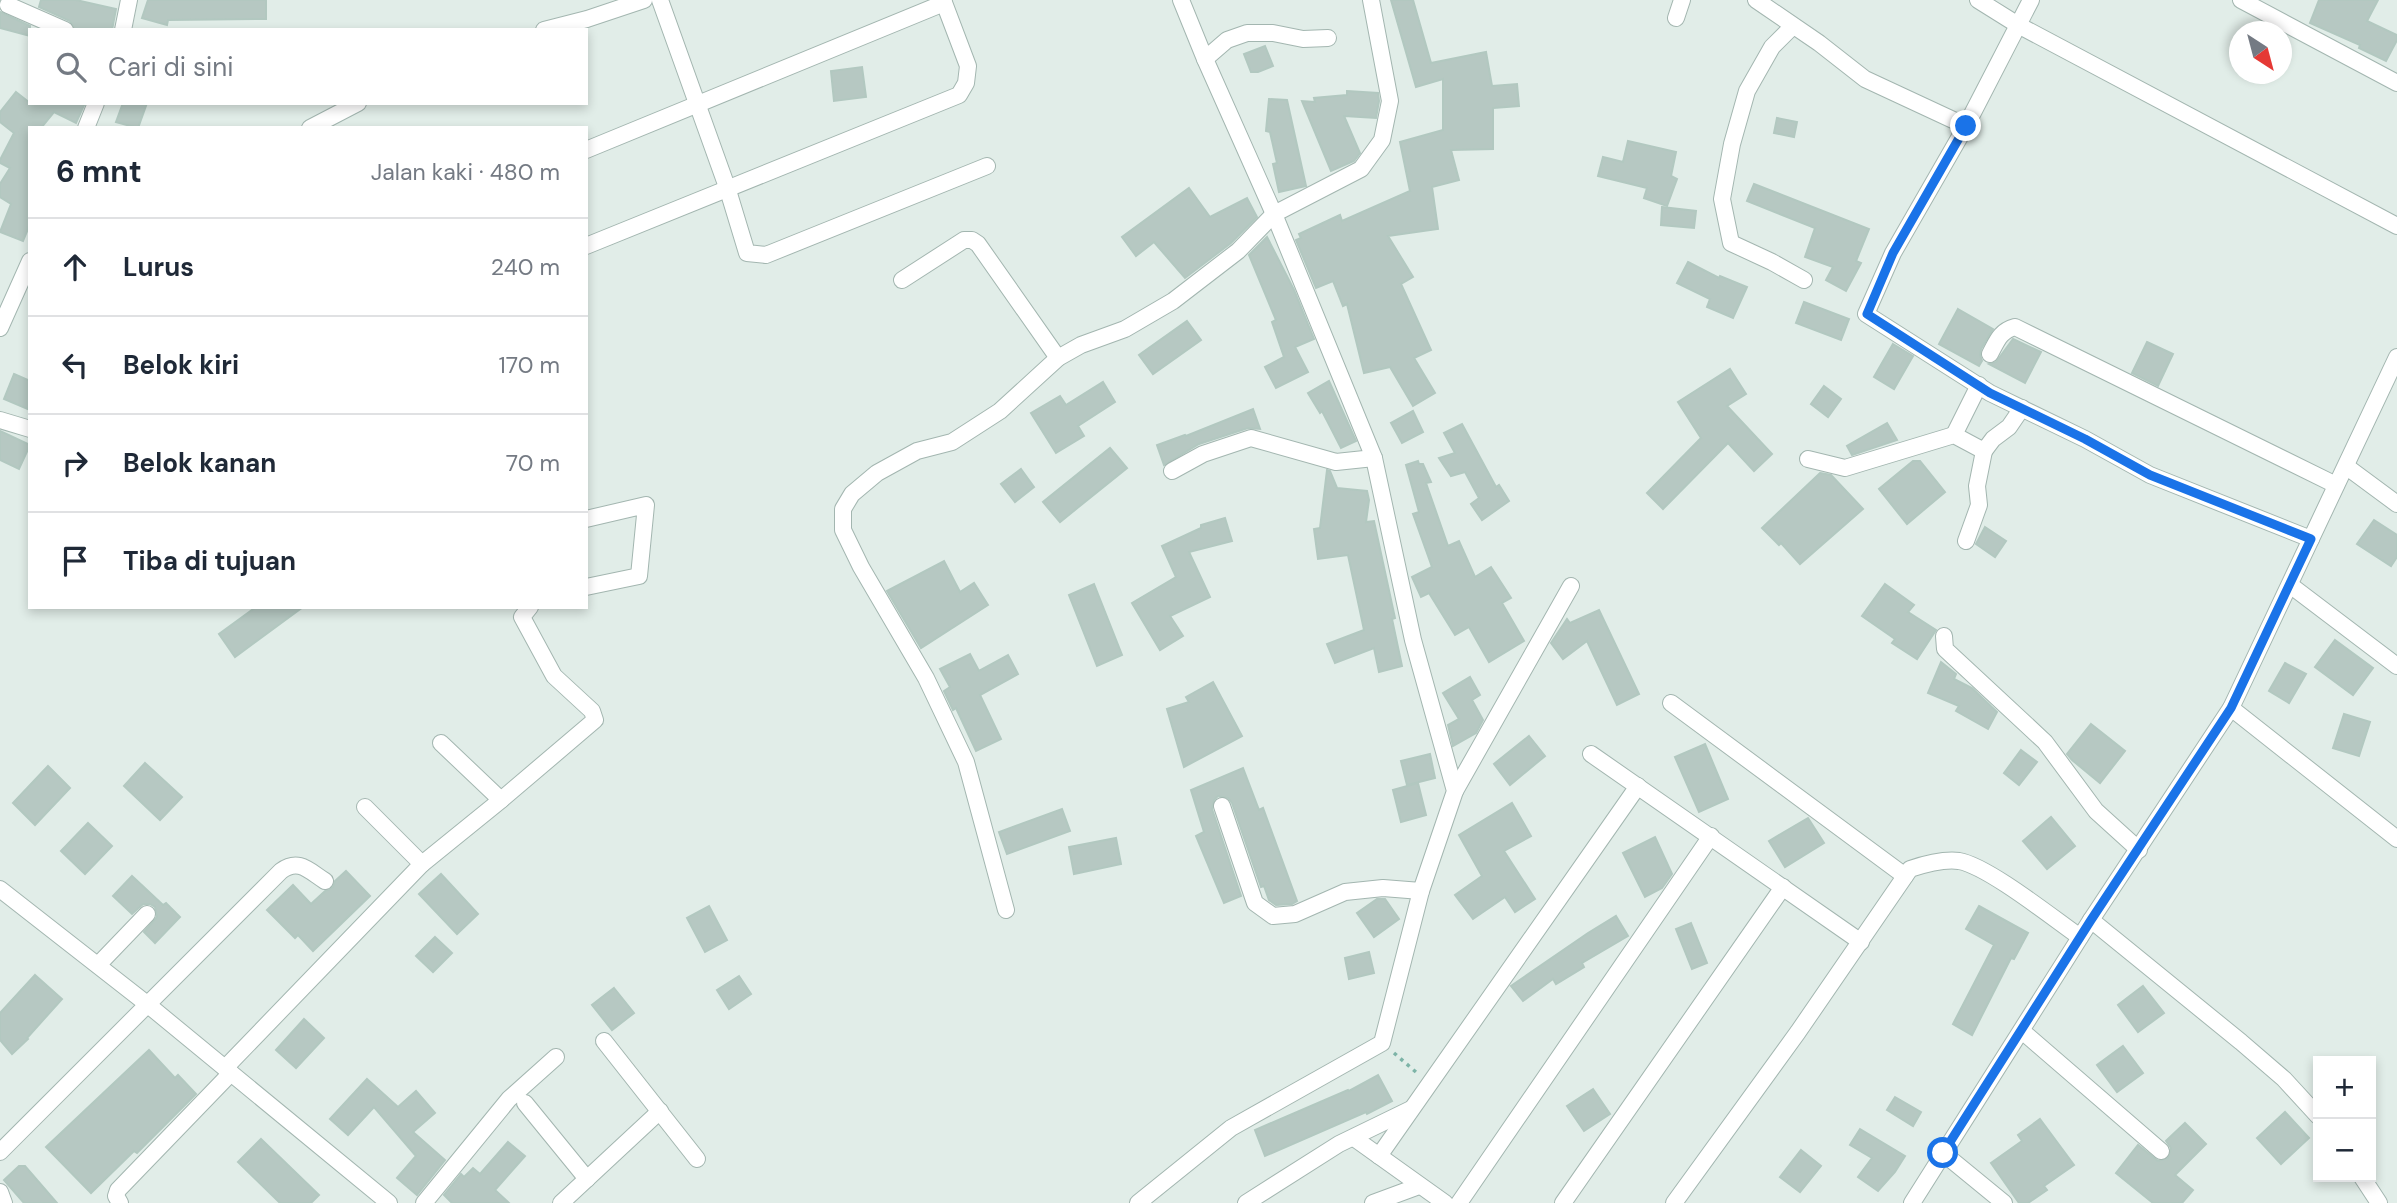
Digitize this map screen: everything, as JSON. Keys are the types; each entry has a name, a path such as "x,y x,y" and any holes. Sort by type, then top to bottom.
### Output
{"street":[{"path":"123,28 129,0"},
{"path":"552,28 644,0"},
{"path":"660,0 727,187 747,253 766,255 987,166"},
{"path":"1181,0 1374,458 1413,640 1455,791"},
{"path":"1006,910 966,762 926,678 861,567 843,530 843,509 852,494 877,472 917,451 952,442 1000,411 1058,358 1081,345 1125,329 1173,302 1238,251 1273,214 1361,169 1382,140 1390,101 1371,0"},
{"path":"1676,18 1682,0"},
{"path":"1756,0 1819,43 1865,79 1966,126"},
{"path":"1978,0 2018,25 2397,226"},
{"path":"2031,0 1966,126 1893,253 1867,314 1979,386 2150,475 2311,539"},
{"path":"2241,0 2397,83"},
{"path":"588,149 943,2 968,66 966,83 959,95 588,245"},
{"path":"8,5 60,28"},
{"path":"1793,26 1772,47 1748,91 1732,144 1722,199 1731,243 1804,280"},
{"path":"1205,60 1227,40 1247,33 1273,33 1303,39 1328,38"},
{"path":"87,126 95,105"},
{"path":"314,126 354,105"},
{"path":"902,280 964,240 972,240 978,244 1058,358"},
{"path":"0,328 28,265"},
{"path":"1990,354 2000,335 2015,327 2336,485"},
{"path":"1912,1203 2080,937 2231,708 2397,357"},
{"path":"1954,435 1979,386"},
{"path":"1966,541 1979,505 1978,485 1984,451 1993,439 2009,427 2022,408"},
{"path":"0,420 28,428"},
{"path":"1808,459 1845,468 1954,435 1984,451"},
{"path":"1171,471 1203,454 1251,438 1336,463 1374,458"},
{"path":"2347,467 2397,504"},
{"path":"588,519 646,505 639,576 588,587"},
{"path":"2290,585 2397,666"},
{"path":"1138,1203 1231,1128 1382,1042 1421,891 1455,791 1571,586"},
{"path":"120,1203 116,1196 118,1191 422,864 595,720 592,711 554,676 522,617 528,609"},
{"path":"1944,636 1945,649 2045,742 2096,811 2139,850"},
{"path":"1671,704 1905,876"},
{"path":"2231,708 2397,839"},
{"path":"440,743 501,800"},
{"path":"1591,754 1861,942"},
{"path":"1379,1156 1638,786"},
{"path":"1222,806 1255,903 1273,916 1295,914 1345,892 1383,888 1421,891"},
{"path":"366,807 422,864"},
{"path":"1460,1203 1710,836"},
{"path":"1674,1203 1861,942 1910,869 1931,863 1957,861 1970,864 2016,892 2080,937"},
{"path":"0,1152 281,871 289,865 298,864 325,881"},
{"path":"1563,1203 1783,887"},
{"path":"0,889 147,1004 389,1203"},
{"path":"97,965 147,914"},
{"path":"2091,920 2241,1042 2284,1079 2313,1111"},
{"path":"2022,1031 2161,1151"},
{"path":"604,1041 697,1159"},
{"path":"424,1203 509,1099 556,1056"},
{"path":"524,1103 587,1179"},
{"path":"1246,1203 1315,1158 1411,1109"},
{"path":"561,1203 660,1111"},
{"path":"1354,1138 1445,1203"},
{"path":"1943,1153 2004,1203"},
{"path":"2365,1182 2379,1203"},
{"path":"1373,1203 1419,1186"},
{"path":"0,1192 4,1203"}],"path":[{"path":"1382,1042 1429,1083"}],"building":[{"path":"41,0 76,0 116,9 112,28 74,28 70,21 39,7"},
{"path":"148,0 266,0 266,19 168,20 167,25 142,18"},
{"path":"1391,0 1413,0 1431,63 1486,52 1492,86 1517,84 1519,106 1493,108 1493,149 1451,150 1459,180 1432,187 1438,229 1388,236 1413,277 1401,284 1431,350 1414,358 1435,393 1413,406 1390,367 1364,373 1347,304 1343,306 1333,281 1316,288 1296,240 1301,238 1299,234 1340,215 1342,221 1410,191 1400,142 1443,130 1443,79 1416,87"},
{"path":"2319,0 2378,0 2367,21 2397,35 2386,61 2359,48 2360,45 2310,23"},
{"path":"0,12 30,26 28,35 0,28"},
{"path":"1265,46 1273,66 1251,72 1244,54"},
{"path":"862,67 866,97 834,101 831,71"},
{"path":"1347,91 1378,93 1376,118 1344,116 1360,153 1354,161 1331,171 1302,101 1315,102 1314,98 1347,95"},
{"path":"16,92 28,101 28,105 84,105 76,123 54,112 43,126 28,126 28,229 23,241 0,232 11,204 0,197 0,184 10,168 0,163 0,160 14,133 0,122 0,112"},
{"path":"1269,99 1287,100 1306,186 1279,192 1273,164 1277,163 1270,132 1266,131"},
{"path":"122,105 146,105 139,126 116,122"},
{"path":"1777,118 1797,122 1794,137 1774,133"},
{"path":"1628,141 1676,152 1671,176 1677,179 1667,206 1644,198 1647,188 1598,176 1603,157 1623,162"},
{"path":"1754,184 1869,229 1856,261 1861,263 1846,291 1826,280 1833,267 1805,257 1815,228 1747,201"},
{"path":"1189,188 1210,217 1247,198 1257,217 1231,243 1185,278 1154,242 1136,256 1122,237"},
{"path":"1662,207 1696,211 1694,228 1661,225"},
{"path":"1267,237 1294,290 1314,339 1295,347 1308,372 1276,388 1265,367 1284,357 1272,322 1276,320 1249,255"},
{"path":"1688,262 1719,278 1720,276 1747,287 1733,318 1707,307 1710,299 1677,283"},
{"path":"1804,302 1849,319 1841,340 1796,323"},
{"path":"1958,309 1993,329 1981,349 1982,361 1979,366 1939,344"},
{"path":"1187,321 1201,340 1153,374 1139,355"},
{"path":"2013,339 2041,352 2025,383 1989,364 1996,362"},
{"path":"2147,342 2173,354 2158,386 2132,373"},
{"path":"1893,344 1913,356 1894,389 1874,377"},
{"path":"1730,369 1746,394 1727,406 1772,454 1754,471 1728,443 1663,509 1647,493 1701,438 1678,402"},
{"path":"14,374 28,380 28,409 4,399"},
{"path":"1329,381 1356,441 1341,448 1322,411 1320,413 1308,393"},
{"path":"1103,382 1115,402 1078,426 1084,436 1056,453 1031,413 1060,396 1066,405"},
{"path":"1824,386 1841,399 1828,417 1811,404"},
{"path":"1253,409 1260,429 1248,428 1199,444 1164,465 1157,445"},
{"path":"1413,411 1423,432 1402,443 1391,423"},
{"path":"1887,423 1897,440 1852,455 1847,446"},
{"path":"1462,424 1496,487 1499,485 1509,501 1482,520 1471,504 1479,498 1465,472 1451,476 1439,458 1455,453 1444,433"},
{"path":"0,431 28,444 19,469 0,460"},
{"path":"1110,448 1127,468 1060,522 1043,502"},
{"path":"1418,461 1423,464 1431,482 1426,483 1448,546 1459,541 1475,577 1491,567 1511,598 1502,603 1524,641 1489,662 1469,627 1455,635 1429,593 1421,597 1412,577 1432,567 1413,514 1419,512 1406,465"},
{"path":"1913,461 1920,461 1945,492 1907,524 1879,489"},
{"path":"1021,469 1034,487 1015,502 1001,484"},
{"path":"1327,470 1330,471 1337,488 1367,491 1369,500 1366,522 1374,521 1395,618 1392,619 1402,666 1379,672 1374,648 1335,663 1327,644 1364,630 1348,555 1318,559 1314,529 1320,528"},
{"path":"1820,473 1831,475 1863,509 1800,564 1781,543 1779,545 1762,528"},
{"path":"1225,518 1232,541 1189,552 1210,597 1170,616 1183,636 1160,650 1132,603 1176,577 1162,546 1201,528 1201,525"},
{"path":"2374,520 2397,535 2397,557 2391,566 2357,544"},
{"path":"1985,527 2006,541 1995,557 1976,544"},
{"path":"944,561 960,592 974,583 988,605 921,648 887,591"},
{"path":"1094,584 1122,655 1097,666 1069,595"},
{"path":"1885,584 1914,605 1908,612 1936,630 1917,659 1892,643 1895,639 1862,616"},
{"path":"253,609 300,609 235,657 219,634"},
{"path":"1599,610 1639,694 1617,705 1587,641 1563,659 1551,643 1567,619 1570,623"},
{"path":"2335,640 2373,668 2353,695 2315,667"},
{"path":"970,654 979,671 1008,655 1018,674 980,695 1001,739 976,751 956,708 953,710 944,691 950,687 940,669"},
{"path":"1941,662 1956,674 1954,679 1972,688 1997,712 1988,729 1956,711 1959,706 1928,693"},
{"path":"2285,663 2306,674 2289,703 2269,691"},
{"path":"1470,677 1480,695 1472,700 1483,720 1476,733 1453,746 1448,725 1459,719 1443,693"},
{"path":"1213,682 1242,736 1184,767 1167,709 1189,702 1186,697"},
{"path":"2344,714 2370,722 2359,756 2333,748"},
{"path":"2091,724 2125,751 2100,783 2067,754"},
{"path":"1529,736 1545,756 1510,785 1494,764"},
{"path":"1705,744 1728,799 1699,812 1675,757"},
{"path":"2021,750 2037,762 2019,785 2004,773"},
{"path":"1430,754 1435,778 1407,785 1401,761"},
{"path":"145,763 182,797 160,820 124,786"},
{"path":"48,766 70,788 35,825 13,803"},
{"path":"1243,768 1259,810 1263,808 1297,901 1292,904 1276,905 1269,900 1264,886 1261,887 1228,798 1218,796 1212,809 1241,896 1224,903 1196,836 1204,832 1191,790"},
{"path":"1418,783 1426,815 1401,822 1393,790"},
{"path":"1512,803 1531,836 1504,851 1535,899 1515,912 1505,897 1473,919 1455,895 1482,876 1459,835"},
{"path":"1062,809 1070,831 1007,854 999,832"},
{"path":"2051,817 2075,846 2047,869 2023,841"},
{"path":"1808,818 1824,843 1785,867 1769,841"},
{"path":"88,823 112,846 85,874 61,851"},
{"path":"1655,837 1672,874 1662,888 1645,897 1623,853"},
{"path":"1116,838 1121,864 1074,874 1069,847"},
{"path":"346,871 370,896 313,951 298,935 295,938 267,910 293,885 311,904 333,887 335,881"},
{"path":"441,874 478,914 457,934 419,894"},
{"path":"132,876 180,917 155,943 144,932 157,917 155,907 143,904 132,914 113,896"},
{"path":"1377,899 1385,899 1399,919 1374,937 1357,913"},
{"path":"709,906 727,940 705,952 687,918"},
{"path":"1979,906 2028,933 2014,959 2011,958 1972,1035 1953,1024 1994,945 1966,929"},
{"path":"1616,916 1628,936 1582,963 1584,967 1556,984 1553,979 1523,1001 1511,986 1588,933"},
{"path":"1691,923 1707,963 1692,969 1676,929"},
{"path":"435,937 452,953 433,972 416,956"},
{"path":"1369,952 1374,973 1349,979 1345,958"},
{"path":"35,975 62,999 12,1054 0,1040 0,1013"},
{"path":"739,976 751,994 729,1009 717,990"},
{"path":"2143,986 2164,1013 2138,1032 2118,1005"},
{"path":"614,988 634,1013 612,1030 592,1005"},
{"path":"304,1019 324,1038 296,1068 276,1050"},
{"path":"2123,1046 2143,1073 2117,1092 2097,1065"},
{"path":"149,1050 175,1078 178,1075 196,1094 137,1153 134,1151 91,1193 46,1147"},
{"path":"1378,1075 1392,1101 1265,1156 1255,1130 1349,1091"},
{"path":"367,1079 398,1107 416,1091 435,1113 413,1132 445,1160 417,1195 397,1178 416,1156 374,1107 348,1135 330,1119"},
{"path":"1593,1089 1610,1114 1584,1131 1567,1106"},
{"path":"1895,1097 1921,1112 1913,1126 1887,1110"},
{"path":"2285,1112 2309,1138 2281,1164 2257,1138"},
{"path":"2040,1119 2074,1165 2044,1186 2047,1190 2028,1203 2019,1203 1991,1163 2022,1141 2018,1135"},
{"path":"2185,1123 2206,1144 2175,1175 2193,1190 2182,1203 2153,1203 2116,1173 2138,1145 2158,1161 2168,1158 2171,1148 2166,1141"},
{"path":"1860,1129 1905,1156 1878,1191 1858,1177 1872,1158 1850,1145"},
{"path":"261,1139 319,1195 311,1203 280,1203 238,1162"},
{"path":"508,1142 525,1156 495,1190 509,1203 452,1203 444,1195 461,1174 464,1177 473,1168 480,1174"},
{"path":"1801,1150 1821,1166 1800,1192 1780,1177"},
{"path":"19,1166 25,1166 57,1203 24,1203 4,1180"}],"route":[{"path":"1943,1153 2091,920 2231,708 2311,539 2150,475 2085,439 1990,393 1867,314 1893,253 1966,126"}]}
